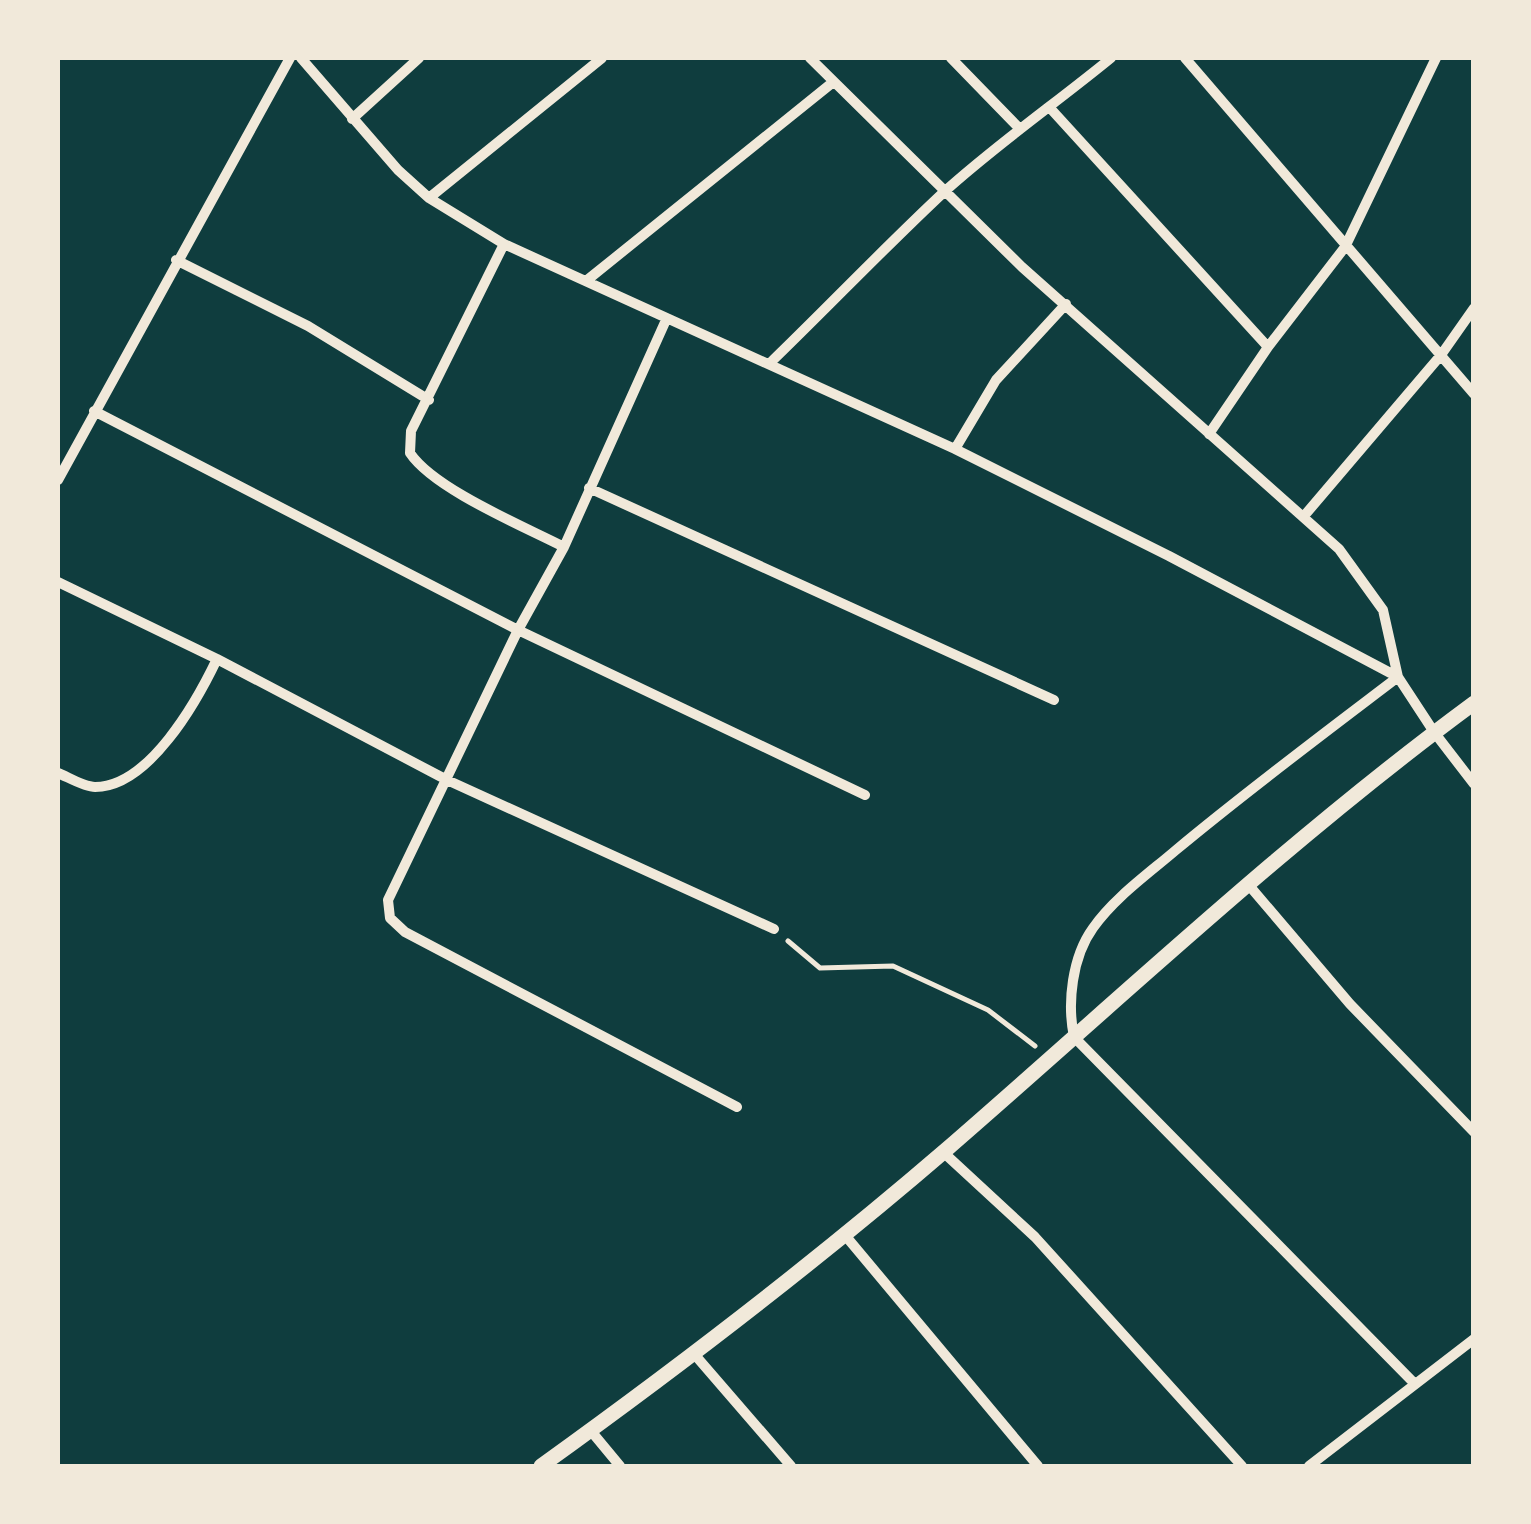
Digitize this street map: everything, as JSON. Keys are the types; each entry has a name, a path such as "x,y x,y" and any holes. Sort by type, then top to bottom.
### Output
{"street":[{"path":"58,480 290,58"},
{"path":"302,58 352,119 429,198 504,244 954,449 1170,556 1398,677"},
{"path":"352,119 419,58"},
{"path":"429,198 602,58"},
{"path":"810,58 1022,267 1340,549 1383,610 1398,677 1474,784"},
{"path":"951,58 1019,128"},
{"path":"769,364 944,192 1111,58"},
{"path":"1185,58 1474,394"},
{"path":"1209,434 1268,348 1345,248 1436,58"},
{"path":"586,281 832,82"},
{"path":"1050,108 1268,348"},
{"path":"504,244 411,431 410,453 426,472 564,547"},
{"path":"176,260 308,326 429,400"},
{"path":"954,449 996,380 1066,304"},
{"path":"1304,516 1442,355 1474,308"},
{"path":"666,320 564,547 518,630 388,900 390,918 405,932 737,1107"},
{"path":"94,411 518,630 864,795"},
{"path":"588,488 1054,700"},
{"path":"58,582 217,659 447,780 774,929"},
{"path":"58,773 93,787 117,782 136,772 162,746 197,700 217,659"},
{"path":"1398,677 1236,800 1134,886 1094,926 1078,953 1070,1015 1074,1037 1414,1383"},
{"path":"541,1466 695,1355 844,1234 944,1152 1247,884 1474,704"},
{"path":"1247,884 1350,1004 1474,1132"},
{"path":"944,1152 1035,1237 1242,1466"},
{"path":"844,1234 1038,1466"},
{"path":"1309,1466 1474,1339"},
{"path":"695,1355 791,1466"},
{"path":"591,1431 620,1466"}],"path":[{"path":"774,929 820,968 893,966 988,1010 1050,1058"}]}
